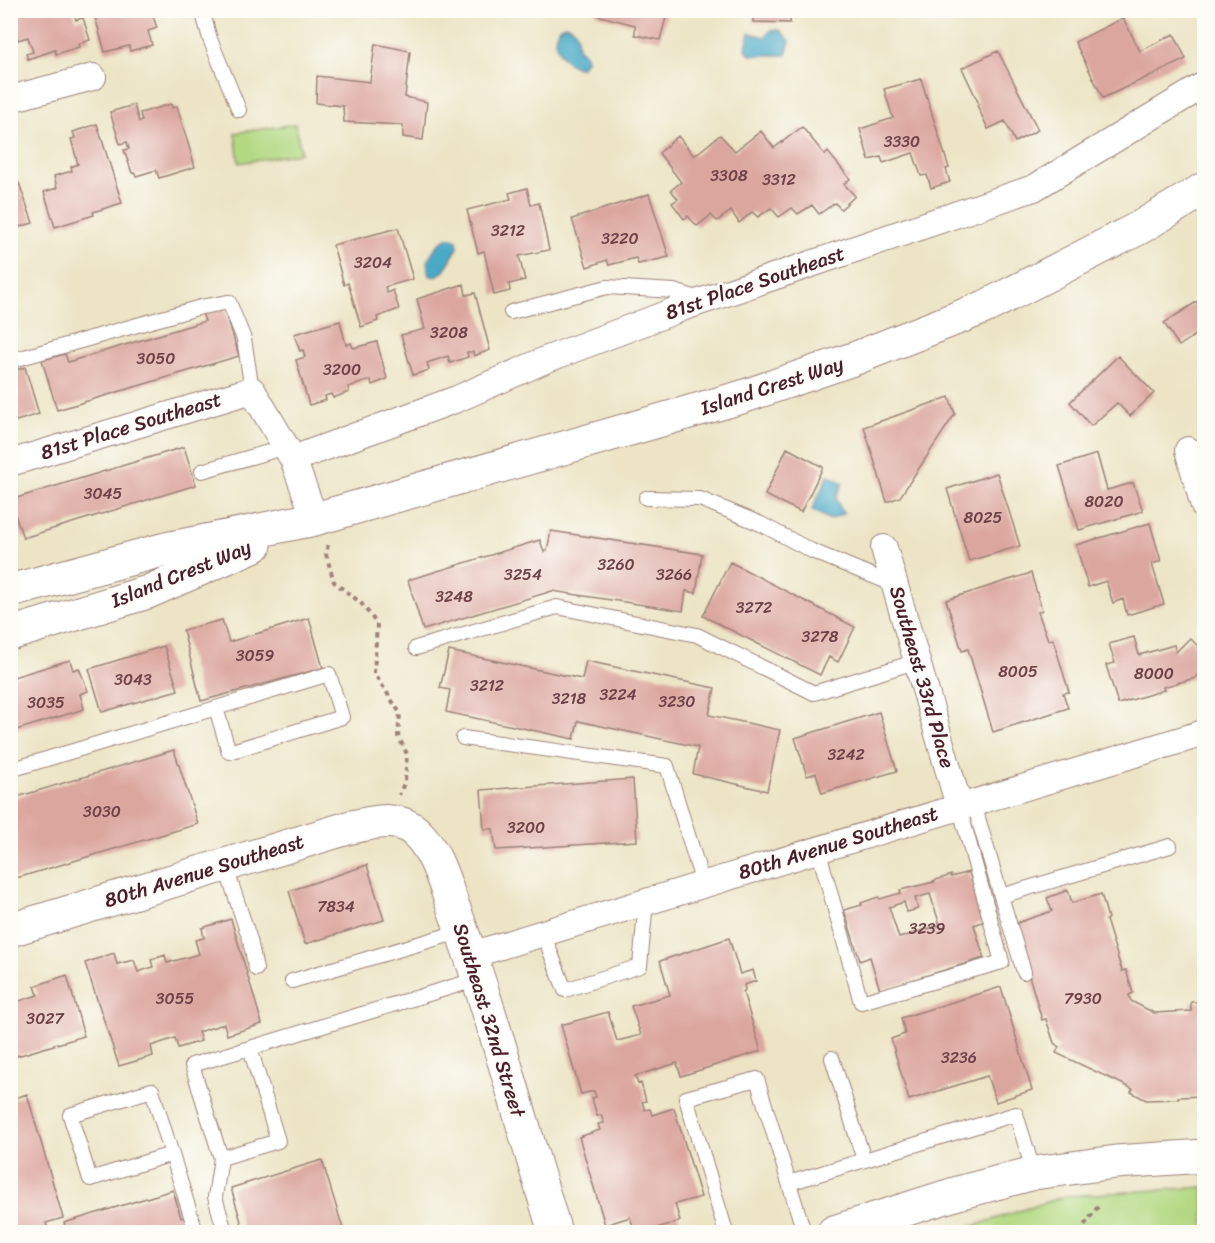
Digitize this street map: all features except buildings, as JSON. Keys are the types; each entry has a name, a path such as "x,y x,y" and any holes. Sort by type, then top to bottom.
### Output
{"main road":[{"name":"Island Crest Way","path":"10,591 166,549 325,516 742,397 856,358 985,307 1139,228 1204,189"},
{"name":"Island Crest Way","path":"10,634 148,592 325,516"},
{"name":"80th Avenue Southeast","path":"10,930 351,827 384,821 400,822"},
{"name":"Southeast 32nd Street","path":"400,822 416,832 434,855 470,955 555,1233"},
{"path":"834,1233 958,1193 1034,1173 1116,1161 1204,1156"}],"street":[{"path":"10,99 93,77"},
{"name":"81st Place Southeast","path":"290,453 446,403 545,360 705,300 1034,188 1204,85"},
{"path":"252,390 325,516"},
{"name":"81st Place Southeast","path":"10,463 252,390"},
{"path":"1188,450 1204,506"},
{"name":"Southeast 33rd Place","path":"884,548 918,661 966,804"},
{"name":"80th Avenue Southeast","path":"470,955 1204,733"}],"lane":[{"path":"202,10 210,39 239,110"},
{"path":"511,312 607,287 674,291 705,300"},
{"path":"10,362 201,307 229,302 244,339 252,390"},
{"path":"202,471 290,453"},
{"path":"645,498 700,499 761,524 812,551 895,585"},
{"path":"416,648 557,607 697,635 814,693 918,661"},
{"path":"10,770 216,708 329,674 342,717 229,752 216,708"},
{"path":"463,738 667,766 703,884"},
{"path":"818,849 861,1002 1002,962 966,804"},
{"path":"966,804 1001,896 1024,972"},
{"path":"1001,896 1170,846"},
{"path":"225,865 250,940 256,969"},
{"path":"543,933 565,990 640,966 646,901"},
{"path":"292,981 470,955"},
{"path":"225,1233 215,1197 221,1158 192,1065 250,1048 470,955"},
{"path":"221,1158 278,1141 250,1048"},
{"path":"832,1058 864,1160"},
{"path":"726,1233 686,1098 757,1079 804,1233"},
{"path":"172,1154 90,1179 70,1115 152,1090 172,1154 196,1233"},
{"path":"789,1183 1016,1114 1034,1173"}],"path":[{"path":"325,516 326,554 334,582 361,603 377,624 374,673 400,713 398,736 407,754 405,781 396,801 400,822"},
{"path":"1079,1233 1100,1204"}],"green space":[{"path":"295,124 301,153 239,163 235,133"},
{"path":"1204,1187 1204,1232 955,1232 1065,1196"}],"water":[{"path":"566,25 574,28 578,48 586,55 582,67 568,62 558,49 556,35 559,29"},
{"path":"771,30 780,30 790,41 786,55 750,55 746,49 749,33 765,37"},
{"path":"447,238 457,241 458,247 444,271 435,277 429,275 429,259 438,245"},
{"path":"828,475 843,483 836,498 843,514 830,520 812,510"}]}
